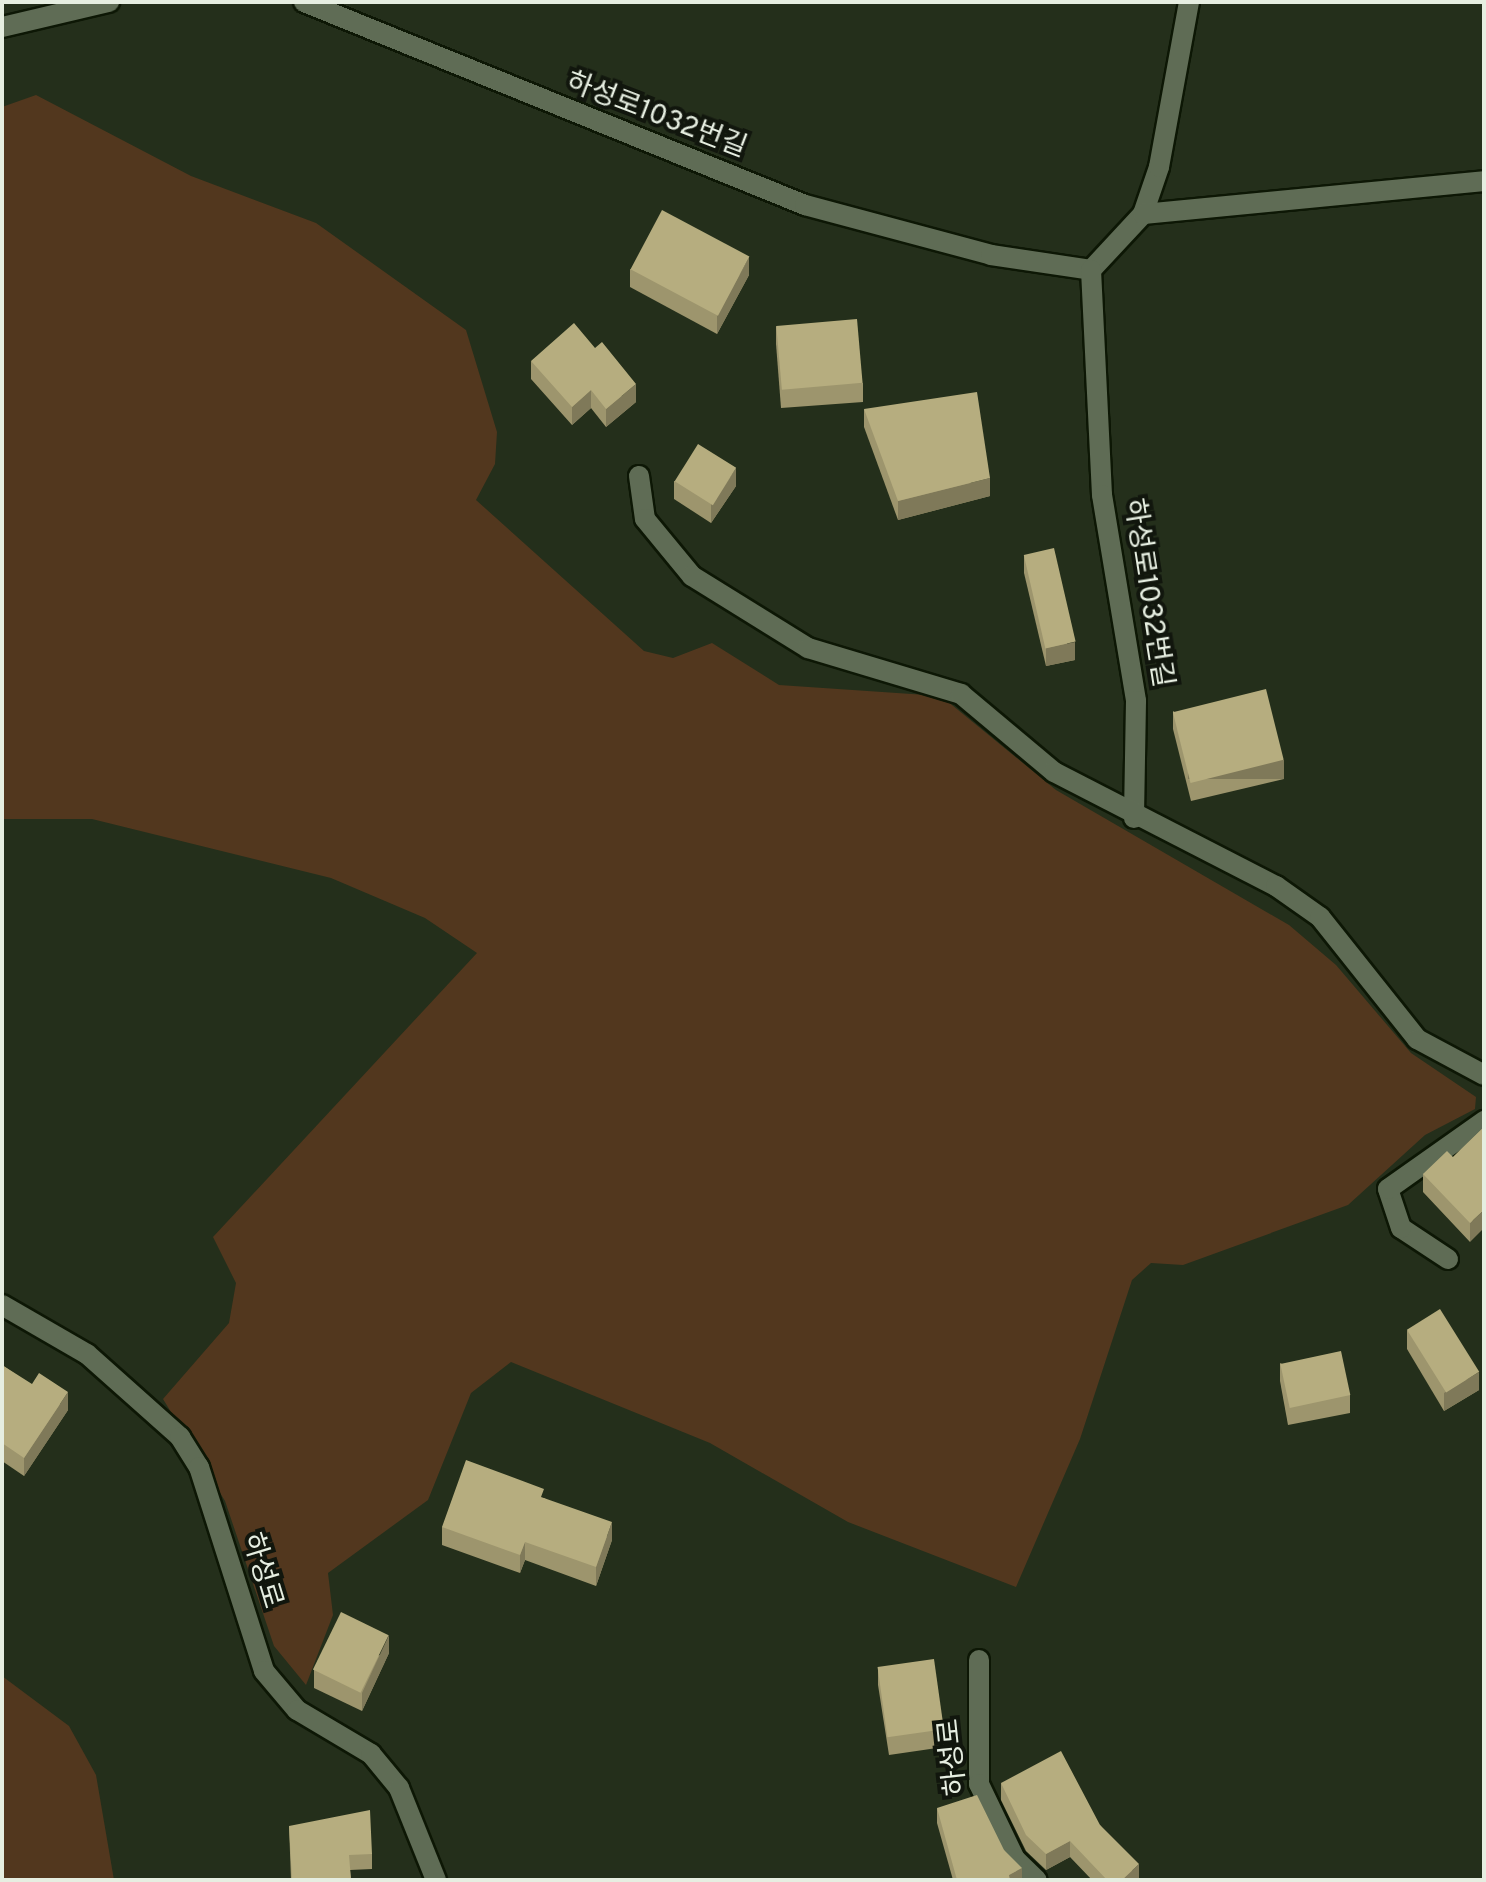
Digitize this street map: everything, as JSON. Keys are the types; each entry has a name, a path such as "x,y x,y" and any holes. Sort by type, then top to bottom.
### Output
{"lane":[{"path":"2,27 109,2"},
{"name":"하성로1032번길","path":"304,2 805,205 991,255 1091,270 1102,495 1136,701 1134,818"},
{"path":"1091,270 1143,214 1159,167 1189,2"},
{"path":"1143,214 1484,181"},
{"path":"639,476 645,519 692,576 808,648 961,694 1054,772 1134,818 1276,886 1320,917 1417,1039 1484,1075"},
{"path":"1448,1259 1401,1228 1388,1189 1484,1121"},
{"name":"하성로","path":"2,1305 87,1354 180,1437 199,1467 264,1671 297,1710 371,1754 399,1788 436,1880"},
{"name":"하성로","path":"979,1660 979,1784 1015,1859 1037,1880"}],"shaded area":[{"path":"36,95 191,176 316,223 466,330 497,432 495,464 476,500 644,651 673,658 712,643 779,685 941,696 1056,790 1289,925 1336,965 1411,1053 1476,1097 1475,1109 1425,1135 1348,1205 1183,1265 1151,1263 1132,1280 1080,1439 1016,1587 848,1522 710,1443 511,1362 471,1393 428,1500 328,1573 333,1615 306,1685 274,1646 225,1501 163,1399 229,1323 236,1283 213,1237 477,953 425,918 331,878 92,819 2,819 2,107"},
{"path":"2,1676 69,1726 96,1775 114,1880 2,1880"}],"building":[{"path":"662,210 749,256 718,316 631,269"},
{"path":"857,319 863,383 782,390 776,326"},
{"path":"574,323 595,348 602,342 636,384 606,409 591,390 572,407 531,361"},
{"path":"977,392 990,478 898,501 864,409"},
{"path":"698,444 736,468 713,505 675,481"},
{"path":"1054,548 1076,642 1045,649 1024,555"},
{"path":"1266,689 1284,760 1191,783 1173,712"},
{"path":"1484,1127 1484,1210 1470,1223 1423,1174 1447,1151 1453,1157"},
{"path":"1440,1309 1479,1372 1446,1392 1407,1330"},
{"path":"1341,1351 1350,1395 1290,1408 1280,1364"},
{"path":"2,1365 32,1384 39,1373 68,1392 24,1458 2,1443"},
{"path":"466,1460 544,1489 541,1497 612,1522 596,1567 525,1542 520,1555 442,1527"},
{"path":"341,1612 389,1635 361,1693 313,1670"},
{"path":"934,1659 944,1729 887,1737 878,1667"},
{"path":"1061,1751 1100,1825 1139,1864 1122,1880 1107,1880 1070,1841 1046,1854 1026,1835 1001,1783"},
{"path":"977,1795 1004,1850 1022,1868 1009,1875 1010,1880 957,1880 937,1808"},
{"path":"370,1810 372,1854 349,1855 351,1880 292,1880 289,1826"}]}
